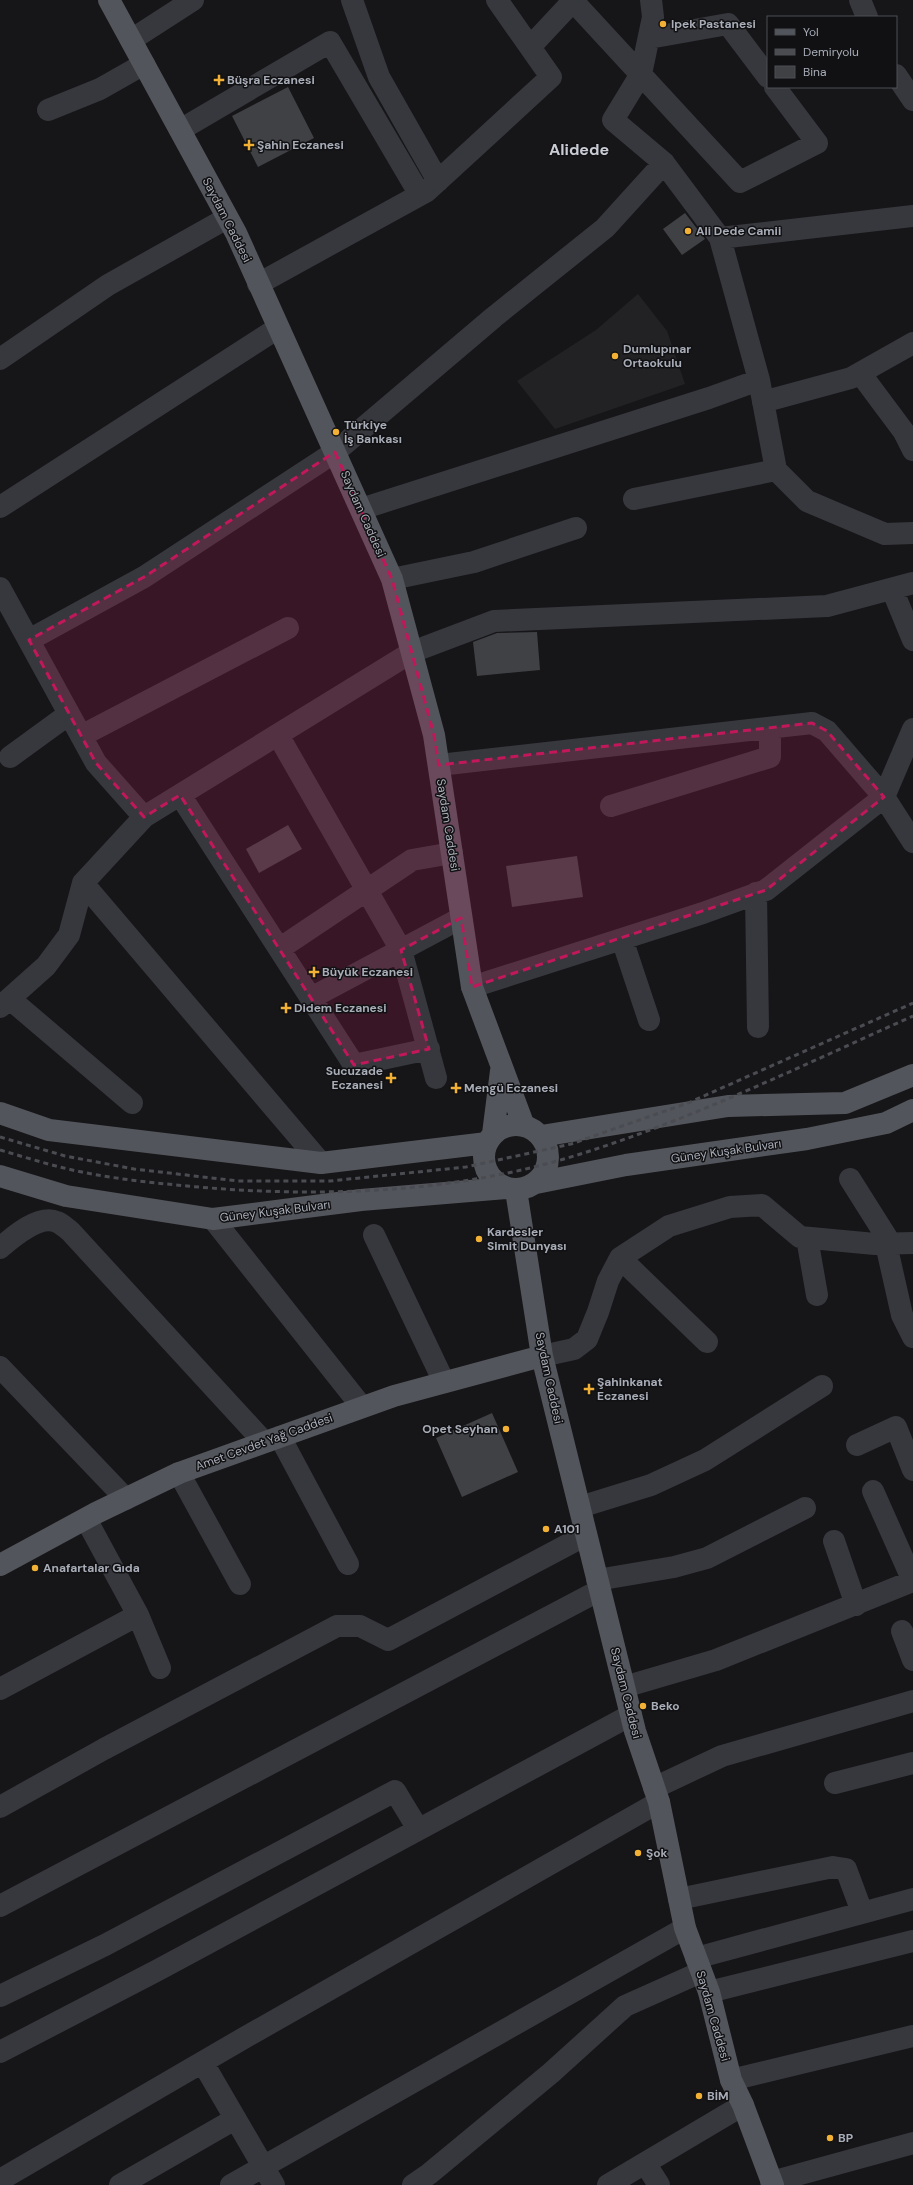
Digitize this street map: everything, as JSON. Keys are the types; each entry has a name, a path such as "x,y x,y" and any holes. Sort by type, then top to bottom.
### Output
{"main road":[{"name":"Saydam Caddesi","path":"109,0 227,218 392,579 434,735 472,987 502,1068 533,1131"},
{"path":"502,1068 490,1139 484,1154 484,1165 489,1175 496,1183 520,1187 548,1166 549,1156 547,1146 533,1131"},
{"path":"0,1114 49,1130 321,1163 490,1139 502,1128 513,1125 533,1131 728,1106 845,1103 913,1075"},
{"name":"Güney Kuşak Bulvarı","path":"0,1176 66,1196 213,1219 361,1200 520,1187 626,1165 807,1139 886,1123 910,1115"},
{"name":"Saydam Caddesi","path":"520,1187 542,1356 630,1715 657,1795 685,1928 709,1992 731,2080 743,2105 772,2183"},
{"name":"Amet Cevdet Yağ Caddesi","path":"0,1565 179,1472 394,1396 542,1356"}],"street":[{"path":"131,40 193,0"},
{"path":"352,0 379,76 438,181"},
{"path":"258,284 420,195 438,181 551,77 497,0"},
{"path":"651,0 653,17 641,74 613,120 664,163 720,238 759,380 776,470 807,500 885,534 913,533"},
{"path":"860,0 867,16"},
{"path":"530,47 573,2 740,182 817,143 776,88"},
{"path":"649,38 728,24 767,76"},
{"path":"180,130 330,42 420,195"},
{"path":"48,110 100,89 144,64"},
{"path":"897,76 913,100"},
{"path":"29,640 144,577 335,452 494,317 605,228 664,163"},
{"path":"720,238 913,216"},
{"path":"0,359 108,285 227,218"},
{"path":"0,507 278,328"},
{"path":"763,402 851,378 913,343"},
{"path":"860,373 904,432 913,450"},
{"path":"361,509 709,398 759,380"},
{"path":"634,499 776,470"},
{"path":"392,579 474,562 576,528"},
{"path":"132,1103 5,1003 46,966 68,935 83,883 144,817 412,652 494,621 827,606 913,583"},
{"path":"0,588 96,763 144,817"},
{"path":"892,589 913,640"},
{"path":"81,736 288,628"},
{"path":"10,757 69,714"},
{"path":"439,765 812,723 827,731 884,797 913,842"},
{"path":"611,806 770,757 770,728"},
{"path":"472,987 622,939 766,890 884,797 913,729"},
{"path":"278,735 401,950 436,1078"},
{"path":"180,795 354,1065 429,1049"},
{"path":"279,949 367,892 412,860 452,853"},
{"path":"83,883 321,1163"},
{"path":"756,893 758,1027"},
{"path":"311,998 462,918"},
{"path":"622,939 649,1020"},
{"path":"850,1179 888,1244 902,1315 913,1336"},
{"path":"542,1356 574,1349 587,1339 608,1281 620,1258 669,1226 730,1207 762,1206 800,1237 888,1244 913,1243"},
{"path":"213,1219 362,1407"},
{"path":"0,1248 13,1237 41,1221 56,1222 66,1228 272,1439 348,1564"},
{"path":"374,1235 444,1382"},
{"path":"807,1238 817,1295"},
{"path":"620,1258 707,1342"},
{"path":"0,1367 126,1499"},
{"path":"580,1507 651,1485 699,1463 822,1386"},
{"path":"857,1445 896,1427 913,1470"},
{"path":"179,1472 240,1584"},
{"path":"624,1687 716,1660 913,1581 873,1491"},
{"path":"0,1906 599,1585 707,1558 805,1508"},
{"path":"86,1519 138,1615 160,1668"},
{"path":"0,1807 104,1749 336,1626 360,1626 388,1640 586,1535"},
{"path":"834,1541 856,1605"},
{"path":"0,1690 138,1615"},
{"path":"902,1631 913,1660"},
{"path":"0,2180 722,1756 913,1701"},
{"path":"0,2052 630,1715"},
{"path":"835,1783 913,1763"},
{"path":"0,1996 105,1945 395,1791 418,1829"},
{"path":"679,1899 832,1867 846,1869 862,1912"},
{"path":"427,2181 625,2006 699,1965 862,1912 913,1899"},
{"path":"231,2185 685,1928"},
{"path":"709,1992 913,1941"},
{"path":"731,2080 913,2036"},
{"path":"203,2062 274,2185"},
{"path":"608,2185 743,2105"},
{"path":"120,2185 236,2119"},
{"path":"772,2183 913,2143"},
{"path":"645,2163 659,2185"}],"highlighted area":[{"path":"335,452 392,579 434,735 439,765 812,723 827,731 884,797 766,890 472,987 461,918 401,950 429,1049 354,1065 180,795 144,817 96,763 29,640 144,577"}],"shaded area":[{"name":"Dumlupınar Ortaokulu","path":"638,294 667,331 685,384 555,429 517,381 596,330"}],"building":[{"path":"288,87 314,138 258,167 232,116"},
{"name":"Ali Dede Camii","path":"685,213 705,239 682,255 663,229"},
{"path":"537,632 540,670 477,676 473,642 497,633"},
{"path":"288,825 302,849 259,873 246,849"},
{"path":"577,856 583,897 512,907 506,866"},
{"path":"492,1413 518,1472 462,1497 436,1438"}],"railway":[{"path":"0,1137 65,1156 134,1169 238,1181 330,1181 466,1167 571,1144 688,1103 913,1003"},
{"path":"0,1150 56,1166 94,1174 156,1183 235,1190 284,1192 382,1190 479,1178 527,1169 574,1156 661,1126 787,1073 913,1016"}],"place":[{"name":"Ipek Pastanesi","path":"663,24"},
{"name":"Büşra Eczanesi","path":"219,80"},
{"name":"Şahin Eczanesi","path":"249,145"},
{"name":"Ali Dede Camii","path":"688,231"},
{"name":"Dumlupınar Ortaokulu","path":"615,356"},
{"name":"Türkiye İş Bankası","path":"336,432"},
{"name":"Büyük Eczanesi","path":"314,972"},
{"name":"Didem Eczanesi","path":"286,1008"},
{"name":"Sucuzade Eczanesi","path":"391,1078"},
{"name":"Mengü Eczanesi","path":"456,1088"},
{"name":"Kardesler Simit Dunyası","path":"479,1239"},
{"name":"Şahinkanat Eczanesi","path":"589,1389"},
{"name":"Opet Seyhan","path":"506,1429"},
{"name":"A101","path":"546,1529"},
{"name":"Anafartalar Gıda","path":"35,1568"},
{"name":"Beko","path":"643,1706"},
{"name":"Şok","path":"638,1853"},
{"name":"BİM","path":"699,2096"},
{"name":"BP","path":"830,2138"}],"district":[{"name":"Alidede","path":"579,149"}]}
